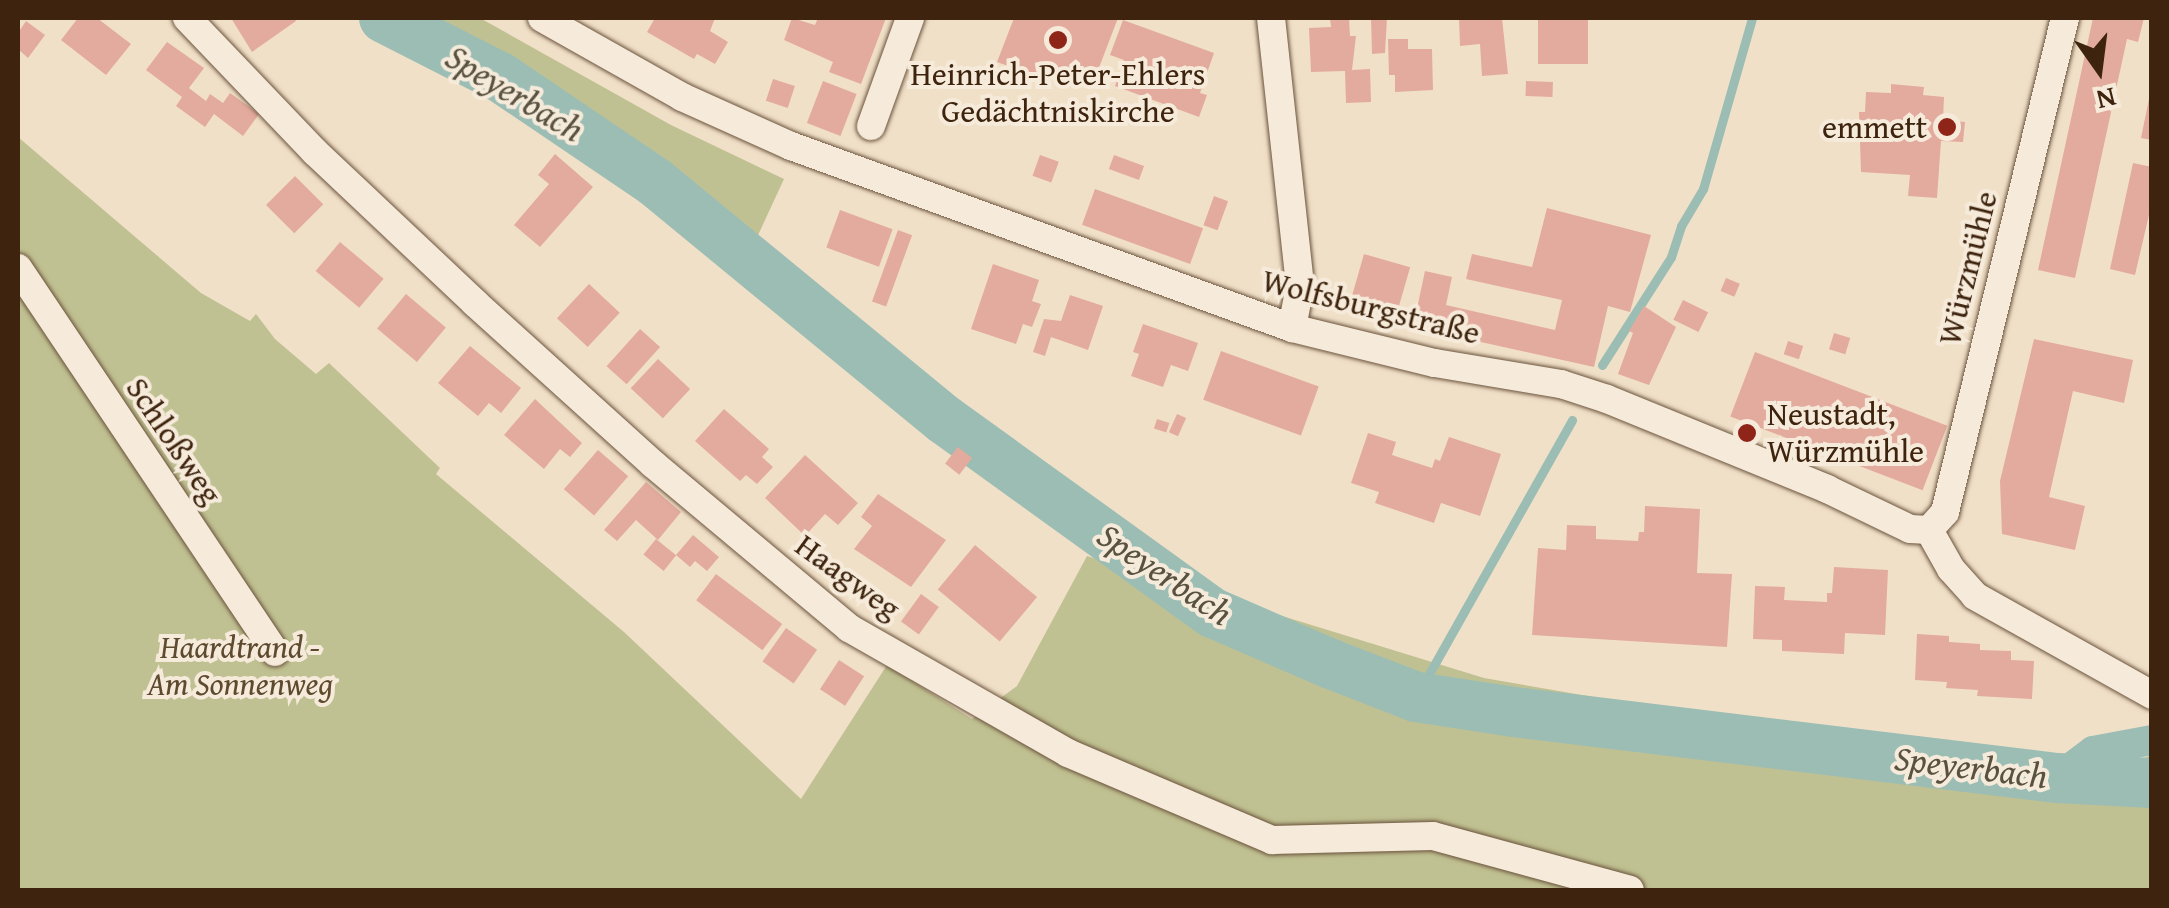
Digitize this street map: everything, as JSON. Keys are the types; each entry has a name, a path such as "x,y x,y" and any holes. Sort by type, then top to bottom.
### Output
{"street":[{"name":"Haagweg","path":"188,18 315,152 475,303 653,464 849,628 1068,753 1272,840 1433,836 1630,890"},
{"name":"Wolfsburgstraße","path":"542,18 616,62 738,125 1292,328 1435,363 1592,394 1828,489 1910,529 1929,530"},
{"path":"871,126 910,18"},
{"path":"1272,18 1300,286 1292,328"},
{"name":"Würzmühle","path":"1929,530 1944,512 2066,18"},
{"name":"Schloßweg","path":"18,268 274,652"},
{"path":"1929,530 1941,554 1975,596 2152,695"}],"green space":[{"path":"404,18 480,18 671,125 784,179 753,246 505,68"},
{"name":"Haardtrand - Am Sonnenweg","path":"18,137 201,293 250,321 256,314 275,339 316,374 329,363 440,468 436,474 624,632 801,799 887,665 972,719 1017,686 1087,556 1484,678 2090,783 2151,755 2151,890 18,890"}],"building":[{"path":"78,18 97,18 131,44 106,75 61,40"},
{"path":"231,18 294,18 296,21 252,52"},
{"path":"655,18 715,18 710,31 728,42 715,64 697,54 694,59 647,32"},
{"path":"792,18 815,25 818,18 886,18 861,84 829,72 833,62 784,40"},
{"name":"Heinrich-Peter-Ehlers Gedächtniskirche","path":"1014,18 1118,18 1092,86 1045,68 1042,78 997,62"},
{"path":"1330,18 1349,18 1350,36 1356,36 1352,70 1370,69 1371,102 1346,103 1345,71 1311,72 1309,28 1331,27"},
{"path":"1371,18 1387,18 1385,53 1372,54"},
{"path":"1459,18 1502,18 1508,74 1482,76 1480,44 1460,46"},
{"path":"1538,18 1588,18 1588,64 1538,64"},
{"path":"2093,18 2144,18 2138,42 2127,39 2075,278 2038,270"},
{"path":"1123,20 1214,53 1200,93 1207,95 1199,117 1115,86 1124,60 1110,55"},
{"path":"26,21 45,35 28,58 18,49 18,33"},
{"path":"1388,39 1408,39 1408,49 1432,49 1433,90 1395,92 1395,75 1389,75"},
{"path":"167,42 204,68 189,88 206,101 210,94 223,103 230,93 259,114 243,136 214,114 205,127 176,106 182,97 146,70"},
{"path":"773,79 795,86 788,108 766,101"},
{"path":"823,81 857,94 840,136 807,123"},
{"path":"1526,81 1553,82 1552,97 1525,96"},
{"path":"1891,84 1924,87 1923,95 1944,97 1943,120 1965,122 1963,142 1941,141 1937,198 1908,196 1910,175 1861,172 1859,112 1865,112 1866,92 1891,93"},
{"path":"2152,94 2152,140 2141,138"},
{"path":"555,154 593,187 540,247 514,225 549,184 538,175"},
{"path":"1040,155 1059,162 1051,183 1032,176"},
{"path":"1114,155 1144,166 1139,180 1109,169"},
{"path":"2133,163 2152,167 2152,202 2135,275 2110,269"},
{"path":"295,176 323,204 294,233 266,205"},
{"path":"1095,189 1203,228 1190,264 1082,225"},
{"path":"1214,196 1228,201 1217,230 1203,225"},
{"path":"1547,208 1651,235 1630,312 1608,306 1594,367 1413,327 1425,271 1452,277 1446,305 1555,330 1562,300 1466,279 1472,254 1532,267"},
{"path":"840,210 893,229 879,267 826,248"},
{"path":"898,230 912,235 886,307 872,301"},
{"path":"340,242 384,279 359,308 316,271"},
{"path":"1364,254 1410,267 1397,314 1350,301"},
{"path":"993,264 1039,280 1032,301 1041,304 1032,327 1023,324 1016,344 971,329"},
{"path":"1726,278 1740,284 1734,297 1721,291"},
{"path":"589,284 620,313 588,347 557,318"},
{"path":"406,294 446,327 417,362 377,328"},
{"path":"1070,295 1103,306 1088,350 1051,337 1045,356 1033,352 1044,319 1061,321"},
{"path":"1683,300 1708,312 1699,332 1673,320"},
{"path":"1644,306 1676,327 1649,385 1618,374 1633,333 1629,331"},
{"path":"1143,324 1198,343 1188,371 1171,365 1163,387 1131,376 1139,354 1133,352"},
{"path":"640,329 660,347 627,384 607,366"},
{"path":"1834,333 1850,338 1845,354 1829,349"},
{"path":"2034,339 2133,360 2124,403 2073,391 2049,497 2085,506 2075,550 2002,534 2000,481"},
{"path":"1788,341 1803,346 1799,359 1784,354"},
{"path":"470,346 521,388 501,413 489,403 478,416 438,383"},
{"path":"1221,351 1319,387 1301,435 1203,400"},
{"path":"1755,352 1947,426 1923,490 1730,416"},
{"path":"658,359 690,389 663,418 631,388"},
{"path":"535,399 582,443 570,457 560,449 544,469 504,435"},
{"path":"724,409 769,449 762,457 773,467 757,484 746,475 740,481 695,441"},
{"path":"1177,414 1186,418 1178,436 1169,432"},
{"path":"1157,419 1169,423 1166,433 1154,429"},
{"path":"1368,433 1396,442 1392,455 1432,468 1435,459 1440,461 1449,437 1501,454 1480,516 1441,503 1434,523 1375,503 1379,492 1351,483"},
{"path":"958,447 972,458 959,475 945,464"},
{"path":"598,450 628,476 594,515 564,489"},
{"path":"805,455 858,503 838,525 825,514 805,536 765,498"},
{"path":"646,482 681,512 658,540 636,520 617,541 604,530"},
{"path":"878,494 946,540 911,587 854,549 872,526 861,517"},
{"path":"1645,506 1700,509 1697,573 1732,574 1727,647 1532,635 1538,548 1566,550 1567,525 1596,526 1596,539 1638,541 1639,532 1644,532"},
{"path":"693,535 719,557 707,571 695,561 690,567 676,555"},
{"path":"656,539 676,555 664,571 643,555"},
{"path":"975,545 1037,597 1000,641 938,589"},
{"path":"1834,567 1888,570 1885,635 1845,633 1844,654 1782,651 1782,640 1753,639 1755,586 1785,587 1784,600 1827,602 1827,593 1832,593"},
{"path":"716,574 782,624 762,650 696,600"},
{"path":"921,594 939,607 919,634 901,622"},
{"path":"786,628 817,650 794,683 762,662"},
{"path":"1917,634 1949,636 1949,642 1980,644 1980,650 2011,651 2011,660 2034,661 2032,699 1977,696 1978,690 1946,688 1947,682 1915,680"},
{"path":"839,660 864,676 845,706 820,689"}],"waterway":[{"name":"Speyerbach","path":"384,18 500,77 655,182 945,420 1213,613 1416,697 2057,778 2152,783"},
{"path":"1602,365 1671,257 1681,226 1703,189 1752,18"},
{"path":"1416,697 1572,420"},
{"path":"2057,778 2093,751 2152,740"}],"place":[{"name":"Heinrich-Peter-Ehlers Gedächtniskirche","path":"1058,40"},
{"name":"emmett","path":"1947,127"},
{"name":"Neustadt, Würzmühle","path":"1747,433"}]}
